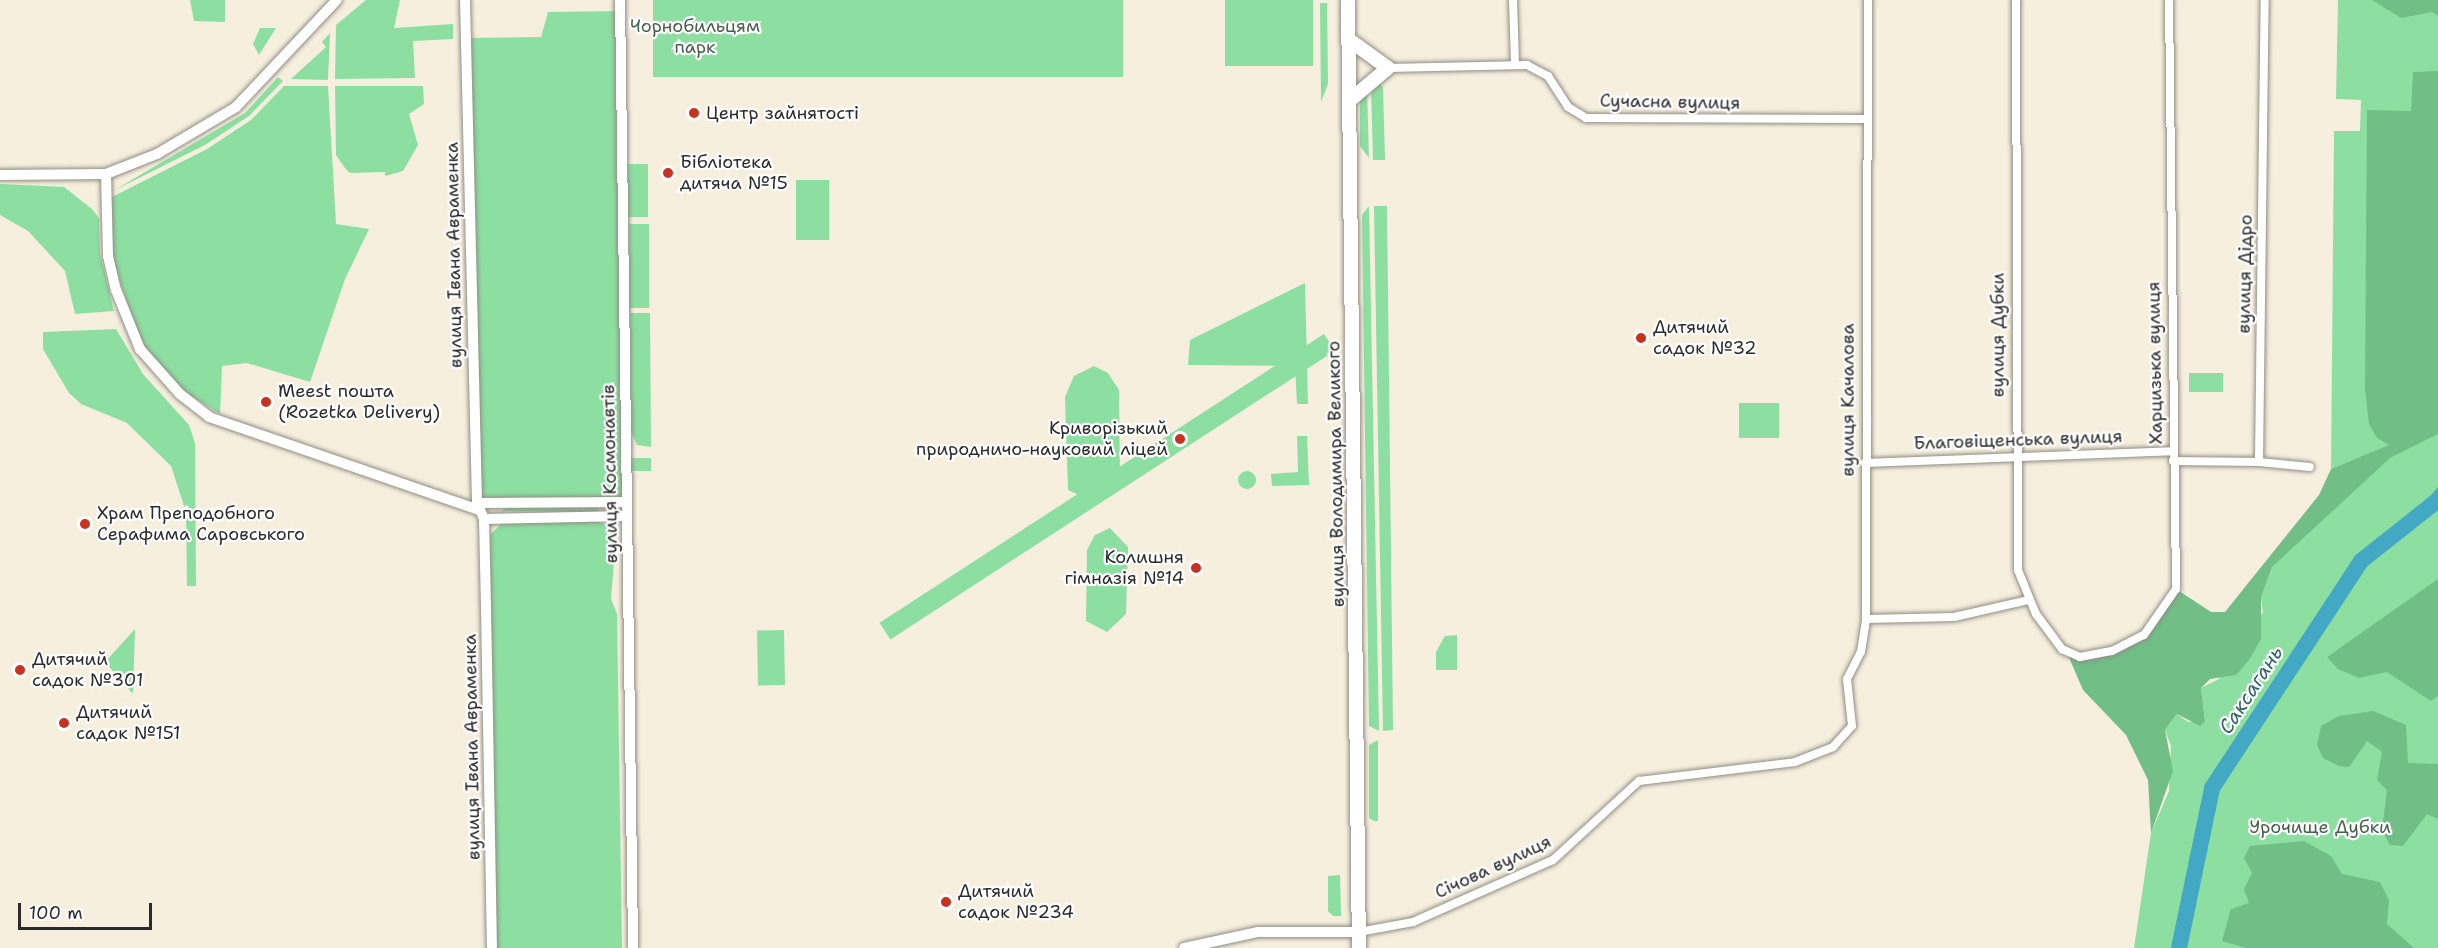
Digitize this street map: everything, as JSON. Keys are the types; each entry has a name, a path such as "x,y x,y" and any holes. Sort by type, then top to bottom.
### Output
{"main road":[{"name":"вулиця Володимира Великого","path":"1348,0 1359,948"},
{"path":"1348,39 1388,68 1348,101"}],"street":[{"path":"0,175 106,174 167,149 236,107 337,0"},
{"name":"вулиця Івана Авраменка","path":"465,0 492,948"},
{"name":"вулиця Космонавтів","path":"620,0 633,948"},
{"path":"1513,0 1515,64"},
{"name":"вулиця Качалова","path":"1795,762 1833,747 1852,726 1848,679 1861,652 1866,619 1868,0"},
{"name":"вулиця Дубки","path":"2016,0 2018,570 2028,600 2068,655"},
{"name":"Харцизька вулиця","path":"2068,655 2098,655 2125,647 2153,626 2176,589 2172,451 2169,0"},
{"name":"вулиця Дідро","path":"2259,462 2265,0"},
{"name":"Сучасна вулиця","path":"1388,68 1515,64 1548,75 1568,107 1586,118 1866,119"},
{"path":"106,174 108,256 116,290 140,349 180,394 209,417 480,510 627,516"},
{"name":"Благовіщенська вулиця","path":"1865,463 2172,451"},
{"path":"2173,461 2259,462 2310,467"},
{"path":"480,510 627,502"},
{"path":"1866,619 1954,617 2028,600"},
{"name":"Січова вулиця","path":"1359,932 1413,922 1553,860 1640,781 1795,762"},
{"path":"1184,948 1258,932 1359,932"}],"green space":[{"path":"190,0 225,0 225,22 194,21"},
{"path":"366,0 400,0 394,28 453,24 453,39 413,41 415,78 335,79 336,25"},
{"name":"Чорнобильцям парк","path":"653,0 1123,0 1123,77 653,77"},
{"path":"1225,0 1313,0 1313,66 1225,66"},
{"name":"Урочище Дубки","path":"2338,0 2438,0 2438,948 2134,948 2151,833 2169,791 2171,746 2165,730 2177,714 2188,722 2205,721 2201,688 2219,679 2263,612 2261,598 2272,567 2361,457 2331,469 2334,131 2360,131 2361,100 2336,99"},
{"path":"2372,0 2438,0 2438,16 2432,12 2401,18"},
{"path":"1320,3 1327,3 1328,84 1321,102"},
{"path":"620,11 627,502 477,503 466,38 541,37 548,12"},
{"path":"260,28 276,28 259,55 253,44"},
{"path":"330,33 328,80 291,79 326,47 322,42"},
{"path":"2438,71 2438,434 2390,458 2272,567 2261,598 2261,639 2249,660 2236,675 2210,679 2201,688 2205,721 2200,726 2177,714 2165,730 2173,771 2151,833 2148,780 2126,735 2083,690 2068,655 2080,657 2137,639 2176,589 2211,612 2225,612 2319,495 2331,469 2389,445 2377,438 2369,424 2365,390 2367,110 2411,111 2413,72"},
{"path":"278,77 283,81 249,116 205,145 113,191 245,113"},
{"path":"1379,82 1383,87 1385,160 1373,160 1371,86"},
{"path":"284,86 328,86 336,224 369,229 345,279 310,382 247,363 222,366 220,414 180,389 142,345 111,256 110,198 207,149 251,120"},
{"path":"335,86 423,86 424,104 409,114 418,145 403,171 385,176 385,172 350,173 345,168 336,155"},
{"path":"1367,89 1369,158 1360,146 1360,102"},
{"path":"628,164 648,164 648,217 628,217"},
{"path":"796,180 829,180 829,240 796,240"},
{"path":"0,184 64,187 92,209 99,218 100,253 114,311 75,314 65,271 28,231 0,215"},
{"path":"1369,206 1379,731 1369,726 1362,215"},
{"path":"1374,206 1387,206 1393,730 1383,731"},
{"path":"629,224 649,224 649,308 629,308"},
{"path":"1305,283 1308,404 1297,404 1295,366 1188,365 1190,340"},
{"path":"630,313 650,313 651,447 637,445 631,432"},
{"path":"116,329 143,374 189,425 195,443 196,586 187,586 186,512 171,466 127,423 81,404 69,393 43,349 43,332"},
{"path":"1324,334 1335,351 890,639 880,623"},
{"path":"1094,366 1108,373 1119,390 1120,478 1111,494 1096,503 1068,490 1065,397 1074,376"},
{"path":"2189,373 2223,373 2223,392 2189,392"},
{"path":"1739,403 1779,403 1779,438 1739,438"},
{"path":"1297,436 1307,436 1309,485 1272,486 1271,474 1298,472"},
{"path":"631,458 651,458 651,471 631,471"},
{"path":"1243,471 1251,471 1256,476 1254,487 1243,489 1238,484 1238,476"},
{"path":"597,507 599,512 502,511 506,508"},
{"path":"595,521 609,526 616,537 611,599 617,614 622,948 495,948 490,535 502,523"},
{"path":"1110,528 1128,547 1126,614 1107,632 1086,621 1087,550 1095,535"},
{"path":"2438,579 2438,696 2431,701 2387,672 2359,678 2338,669 2327,657"},
{"path":"135,629 133,694 105,662"},
{"path":"757,630 784,630 785,685 758,685"},
{"path":"1457,635 1457,670 1436,670 1436,652 1445,636"},
{"path":"2373,711 2406,725 2408,763 2438,764 2438,819 2427,814 2403,846 2390,845 2382,830 2387,790 2377,780 2382,752 2367,741 2349,767 2339,766 2323,758 2317,745 2321,726 2339,716"},
{"path":"1378,740 1378,821 1374,821 1369,818 1369,745"},
{"path":"2304,841 2331,856 2342,874 2380,882 2389,900 2387,924 2414,948 2246,948 2222,941 2231,909 2249,903 2244,889 2252,873 2244,858 2250,846"},
{"path":"1340,875 1341,916 1333,916 1328,911 1328,876"}],"water":[{"path":"2438,487 2438,510 2419,517 2423,505"}],"waterway":[{"name":"Саксагань","path":"2179,948 2212,788 2361,561 2438,500"}],"place":[{"name":"Центр зайнятості","path":"694,113"},
{"name":"Бібліотека дитяча №15","path":"668,173"},
{"name":"Дитячий садок №32","path":"1641,338"},
{"name":"Meest пошта (Rozetka Delivery)","path":"266,402"},
{"name":"Криворізький природничо-науковий ліцей","path":"1180,439"},
{"name":"Храм Преподобного Серафима Саровського","path":"85,524"},
{"name":"Колишня гімназія №14","path":"1196,568"},
{"name":"Дитячий садок №301","path":"20,670"},
{"name":"Дитячий садок №151","path":"64,723"},
{"name":"Дитячий садок №234","path":"946,902"}]}
